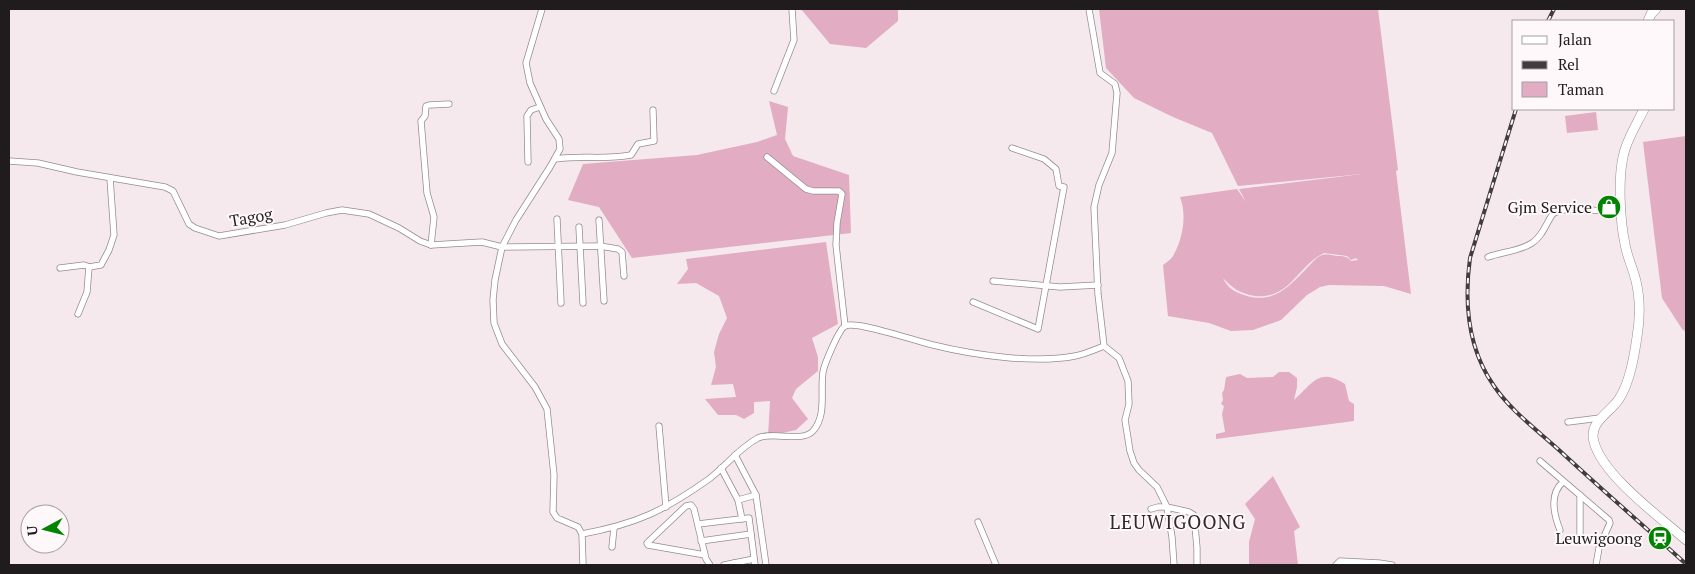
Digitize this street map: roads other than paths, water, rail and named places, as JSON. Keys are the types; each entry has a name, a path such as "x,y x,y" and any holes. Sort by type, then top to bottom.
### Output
{"main road":[{"path":"1648,20 1656,9"},
{"path":"1644,110 1622,158 1621,213 1625,244 1637,289 1639,319 1637,338 1625,387 1618,400 1600,418 1594,428 1593,440 1612,473 1621,483 1686,540"}],"street":[{"path":"542,9 526,63 530,83 540,108 559,139 560,149 516,220 502,248 492,300 493,315 496,331 502,344 535,387 547,409 554,475 553,512 557,518 578,527 582,534 583,565"},
{"path":"774,91 794,40 792,9"},
{"path":"1089,9 1100,73 1115,84 1117,93 1112,154 1099,185 1094,207 1098,285 1104,346 1119,358 1128,381 1129,404 1125,420 1130,451 1138,470 1157,487 1167,507 1174,565"},
{"path":"449,104 426,106 425,116 421,121 427,194 434,217 431,245 482,242 502,248 600,246 618,248 622,252 624,276"},
{"path":"528,162 527,116 531,110 540,108"},
{"path":"555,159 571,156 592,158 631,155 638,144 654,141 654,110"},
{"path":"973,302 1038,330 1064,187 1059,186 1056,169 1044,159 1012,148"},
{"path":"767,157 806,189 813,191 839,191 842,194 836,223 836,245 837,268 845,326"},
{"name":"Tagog","path":"9,161 38,163 169,188 189,224 219,236 278,227 342,210 369,214 431,245"},
{"path":"60,268 87,265 90,267 102,264 114,235 110,178"},
{"path":"1488,257 1534,242 1553,214 1558,210 1569,209 1621,213"},
{"path":"557,219 561,303"},
{"path":"599,220 604,300"},
{"path":"579,227 582,303"},
{"path":"78,314 87,292 90,267"},
{"path":"992,281 1065,287 1098,285"},
{"path":"582,534 614,528 666,507 710,478 735,455 762,437 807,435 814,430 823,405 822,371 840,331 845,326 866,327 933,345 996,356 1035,358 1074,356 1104,346"},
{"path":"1568,422 1600,418"},
{"path":"659,426 666,507"},
{"path":"735,455 756,495 766,565"},
{"path":"1540,461 1610,521 1599,548 1596,565"},
{"path":"721,468 738,500 742,518"},
{"path":"1560,530 1555,514 1555,496 1558,487 1564,482"},
{"path":"738,500 756,495"},
{"path":"1580,495 1580,536"},
{"path":"704,555 648,545 647,543 689,505 693,506 704,555 710,565"},
{"path":"1151,509 1162,506 1189,512 1194,515 1197,565"},
{"path":"698,524 742,518 750,520 754,562 724,565"},
{"path":"978,522 996,565"},
{"path":"612,547 614,528"},
{"path":"701,541 751,534"},
{"path":"1336,565 1340,561 1392,565"}],"railway":[{"path":"1548,20 1554,9"},
{"path":"1516,110 1470,258 1468,308 1473,341 1478,357 1494,386 1516,412 1686,564"}],"place":[{"name":"Gjm Service","path":"1609,207"},
{"name":"Leuwigoong","path":"1660,538"}],"district":[{"name":"LEUWIGOONG","path":"1178,522"}]}
